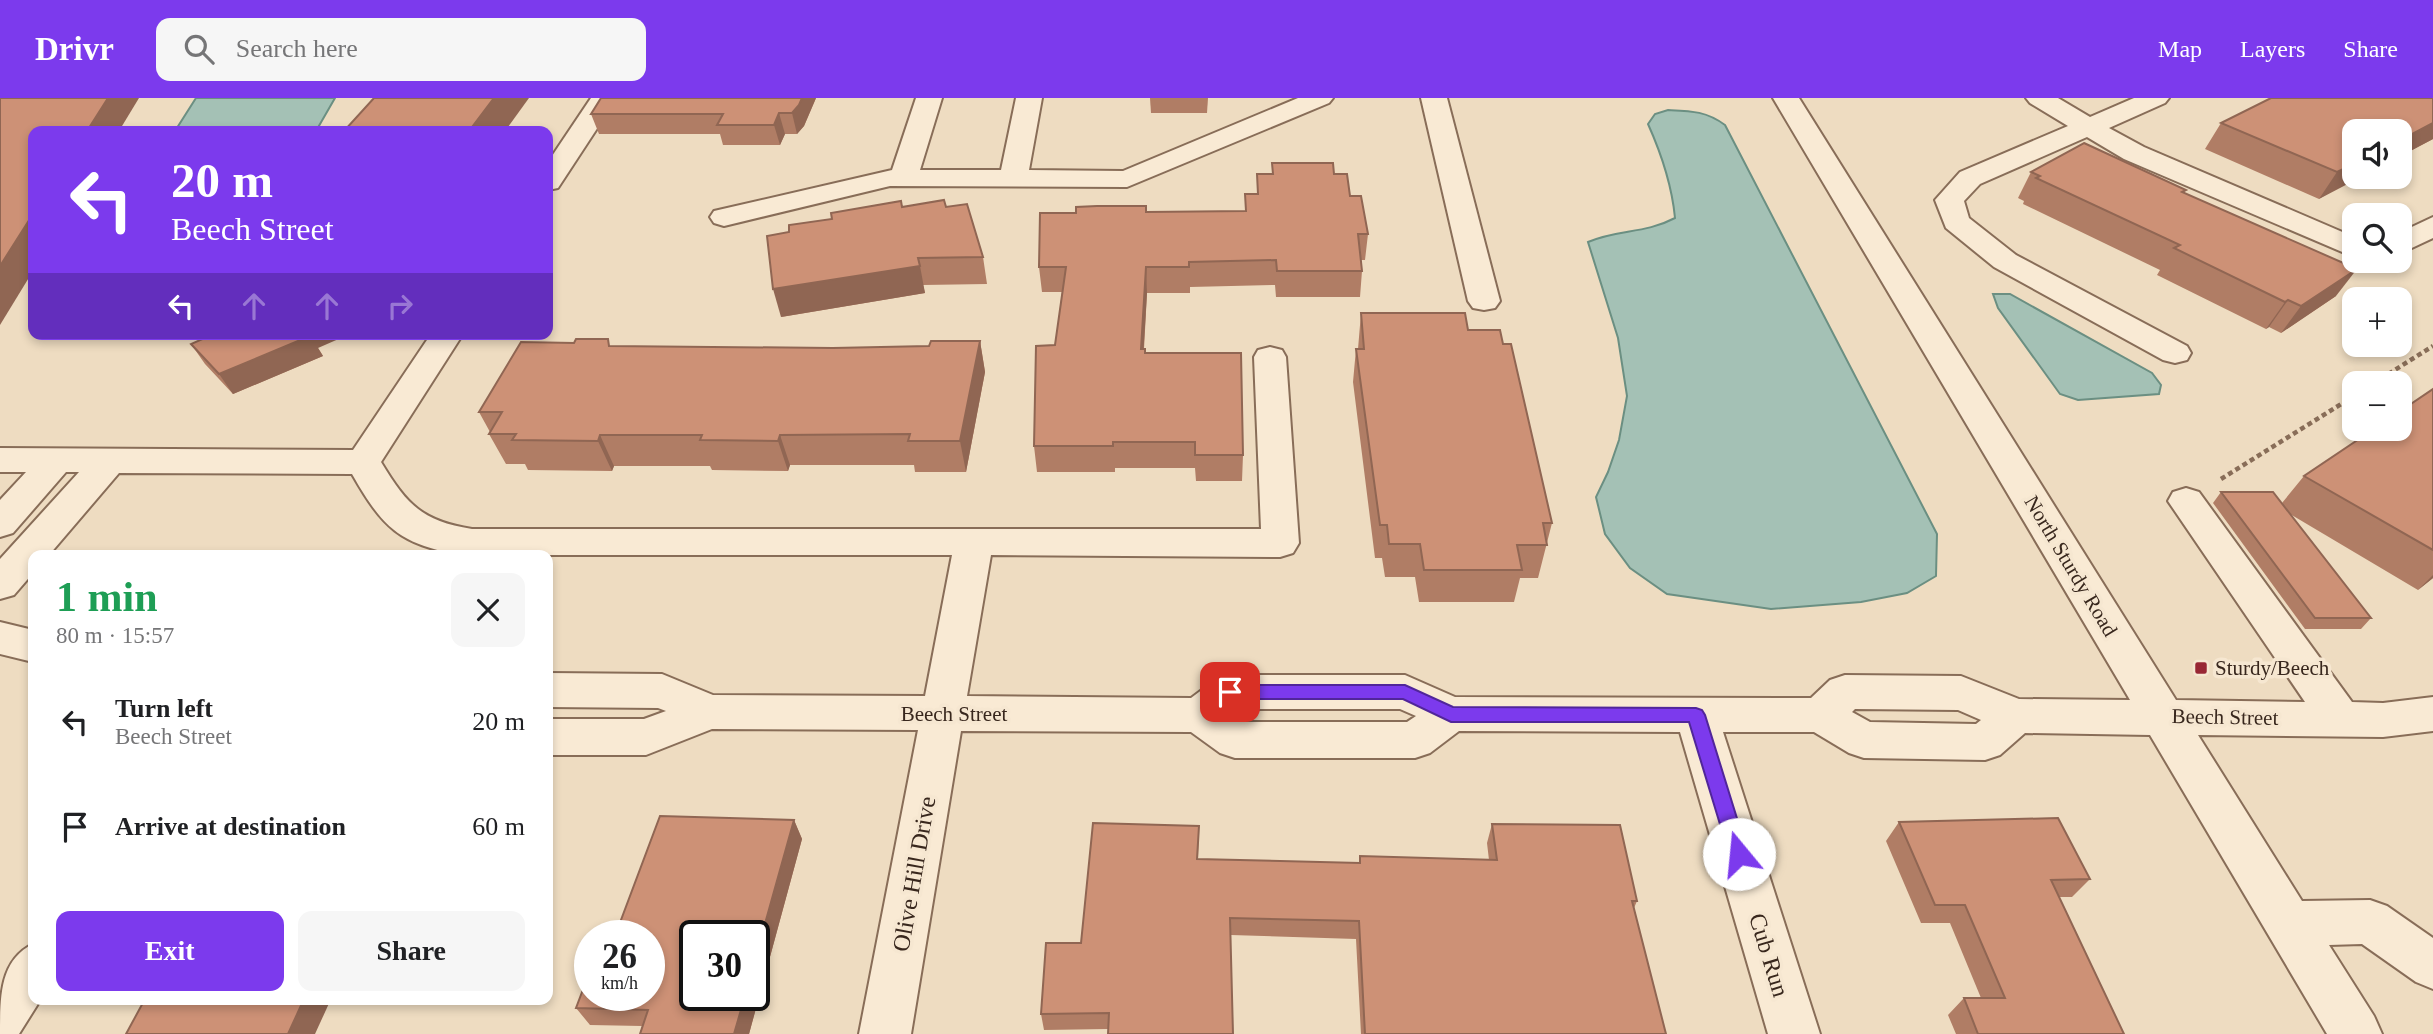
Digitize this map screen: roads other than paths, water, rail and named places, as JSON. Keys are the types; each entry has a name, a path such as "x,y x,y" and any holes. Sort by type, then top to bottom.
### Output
{"street":[{"path":"553,174 604,98"},
{"path":"904,178 929,98"},
{"path":"1013,179 1029,98"},
{"path":"724,216 890,178 1127,179 1321,98"},
{"path":"1434,98 1484,301"},
{"name":"North Sturdy Road","path":"1786,98 2356,1034"},
{"path":"2039,98 2134,153 2342,243"},
{"path":"2156,98 1970,178 1949,200 1956,222 1979,243 2005,261 2175,353"},
{"path":"2412,238 2433,226"},
{"path":"363,462 443,340"},
{"path":"363,462 389,508 410,525 438,538 472,542 1280,543 1270,357"},
{"path":"0,460 363,462"},
{"path":"0,524 58,460"},
{"path":"31,550 111,460"},
{"path":"2186,501 2340,719"},
{"name":"Olive Hill Drive","path":"886,1034 974,541"},
{"path":"0,585 28,553"},
{"path":"0,638 28,645"},
{"name":"Beech Street","path":"553,690 662,691 710,712"},
{"name":"Beech Street","path":"553,737 646,737 710,712 1199,715 1235,740 1415,740 1451,715 1821,715 1864,740 1985,742 2016,716 2383,720 2433,713"},
{"name":"Cub Run","path":"1696,715 1794,1034"},
{"path":"2288,923 2370,922 2433,966"},
{"path":"0,1018 28,975"}],"place":[{"name":"Sturdy/Beech","path":"2201,668"}]}
